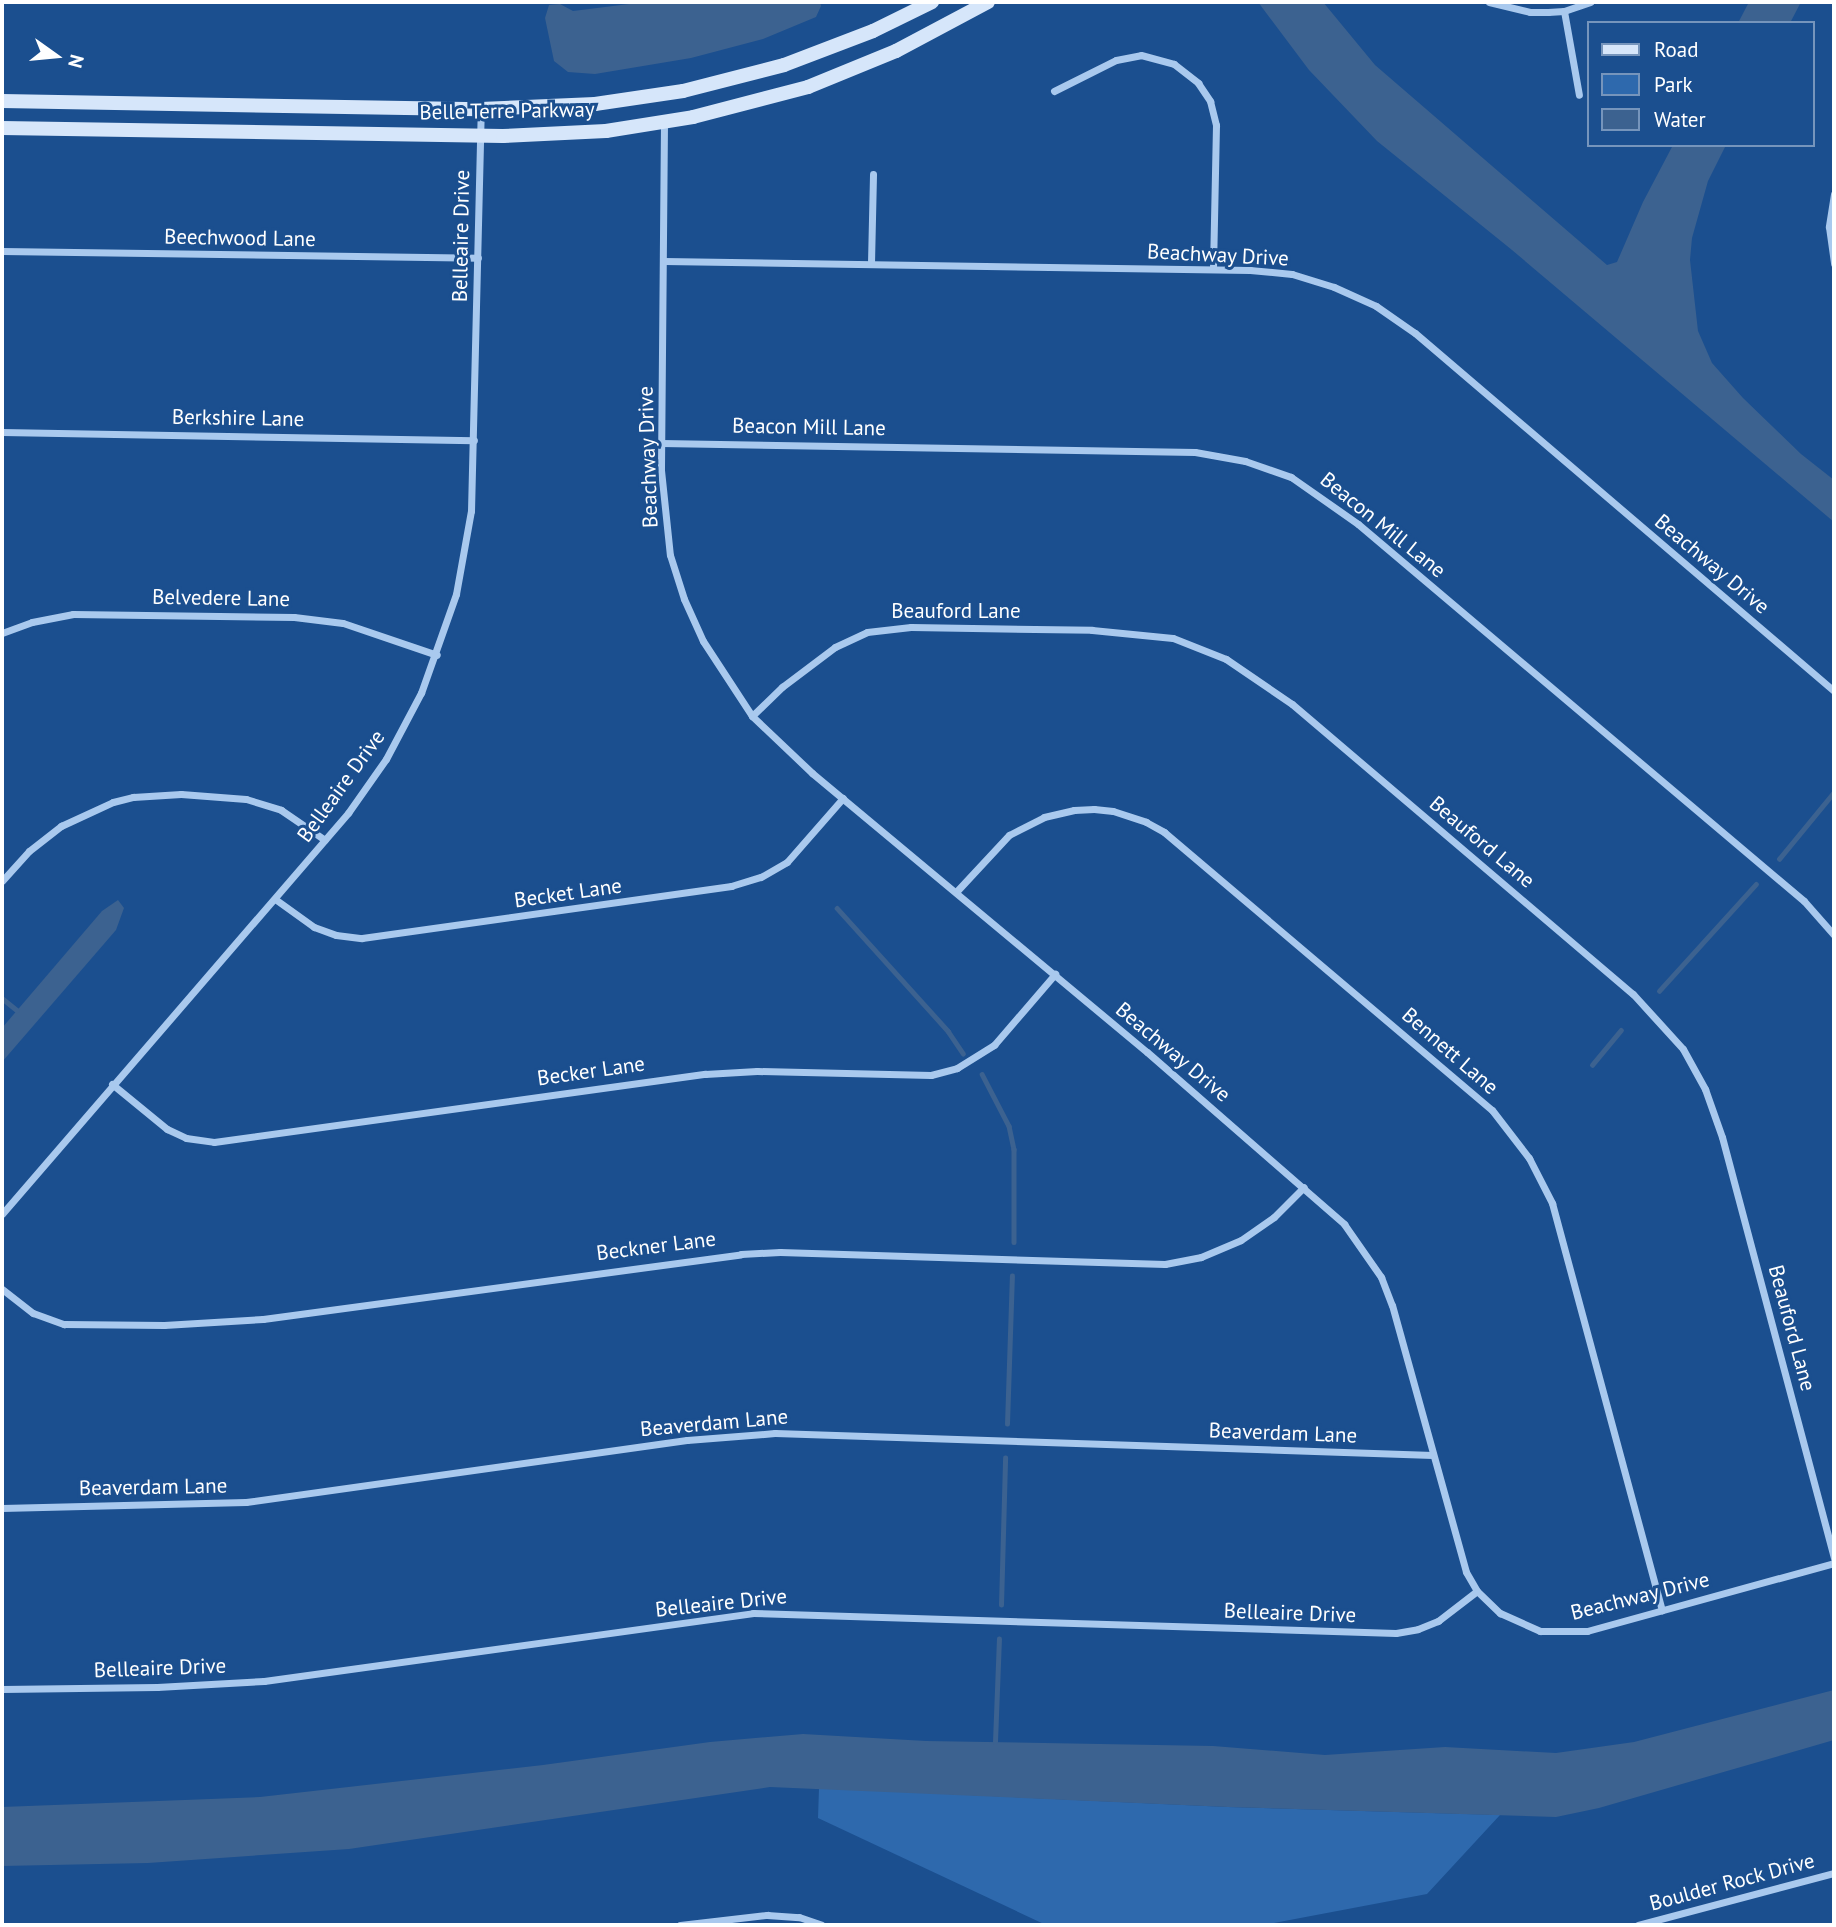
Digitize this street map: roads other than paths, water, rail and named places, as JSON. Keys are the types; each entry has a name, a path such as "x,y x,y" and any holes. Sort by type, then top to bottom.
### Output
{"main road":[{"name":"Belle Terre Parkway","path":"2,101 481,109 624,101 736,79 841,45 932,2"},
{"name":"Belle Terre Parkway","path":"2,128 481,135 577,134 664,123 761,101 829,79 928,36 988,2"}],"street":[{"path":"1489,2 1530,12 1564,11 1590,2"},
{"path":"1564,11 1579,96"},
{"path":"1054,91 1073,85 1109,63 1141,55 1174,64 1198,82 1210,102 1216,125 1213,269"},
{"name":"Belleaire Drive","path":"2,1214 325,840 386,759 421,693 437,655 464,557 472,498 481,109"},
{"name":"Beachway Drive","path":"664,123 661,443 663,502 670,555 684,600 713,661 752,716 843,798 1055,974 1304,1187 1343,1224 1381,1278 1398,1323 1458,1550 1478,1591 1511,1620 1554,1633 1587,1631 1834,1561"},
{"path":"871,263 873,174"},
{"path":"1834,194 1829,227 1834,264"},
{"name":"Beechwood Lane","path":"2,251 478,258"},
{"name":"Beachway Drive","path":"664,261 1266,271 1303,277 1356,296 1392,316 1834,691"},
{"name":"Berkshire Lane","path":"2,432 474,440"},
{"name":"Beacon Mill Lane","path":"661,443 1195,452 1245,461 1291,477 1334,504 1379,541 1804,901 1834,935"},
{"name":"Belvedere Lane","path":"2,633 52,617 95,613 303,617 366,629 437,655"},
{"name":"Beauford Lane","path":"752,716 782,687 835,647 867,632 911,627 1092,629 1173,638 1226,659 1292,704 1633,994 1684,1049 1706,1089 1722,1137 1834,1561"},
{"path":"2,881 29,851 61,826 113,802 133,797 181,794 246,799 281,810 325,840"},
{"name":"Becket Lane","path":"275,899 313,927 337,935 362,938 731,886 761,877 787,862 843,798"},
{"name":"Bennett Lane","path":"956,892 1009,835 1044,817 1074,810 1094,809 1113,811 1146,822 1164,832 1492,1110 1529,1158 1552,1203 1662,1610"},
{"name":"Becker Lane","path":"112,1084 167,1129 195,1140 214,1142 705,1074 757,1071 931,1075 957,1069 994,1045 1055,974"},
{"name":"Beckner Lane","path":"2,1289 33,1312 54,1322 82,1326 150,1325 263,1319 741,1254 780,1252 1165,1264 1201,1257 1241,1240 1274,1217 1304,1187"},
{"name":"Beaverdam Lane","path":"2,1508 253,1501 687,1440 775,1433 1433,1455"},
{"name":"Belleaire Drive","path":"2,1689 157,1687 264,1681 719,1616 769,1612 1396,1633 1428,1626 1478,1591"},
{"name":"Boulder Rock Drive","path":"1638,1925 1834,1873"},
{"path":"680,1925 767,1914 799,1917 822,1925"}],"water":[{"path":"645,2 820,2 821,6 816,17 763,39 691,58 595,74 568,72 554,61 545,18 549,5 560,4 573,11"},
{"path":"1258,2 1323,2 1375,65 1607,265 1617,262 1643,202 1672,147 1725,147 1708,181 1692,238 1690,260 1698,331 1712,363 1743,398 1801,454 1834,480 1834,522 1512,250 1377,141 1309,70"},
{"path":"1749,2 1801,2 1791,21 1739,21"},
{"path":"118,900 124,908 116,930 2,1062 2,1028 102,911"},
{"path":"1834,1690 1834,1740 1599,1808 1556,1817 1228,1807 770,1787 349,1849 148,1863 2,1866 2,1807 260,1797 543,1765 710,1742 803,1734 926,1741 1213,1746 1325,1755 1445,1747 1556,1753 1634,1742"}],"waterway":[{"path":"1779,859 1834,792"},
{"path":"1659,991 1756,884"},
{"path":"837,908 948,1031 963,1053"},
{"path":"2,998 17,1010"},
{"path":"1592,1065 1621,1030"},
{"path":"982,1074 1009,1126 1014,1149 1014,1242"},
{"path":"1007,1424 1012,1276"},
{"path":"1001,1605 1005,1458"},
{"path":"995,1742 999,1639"}]}
